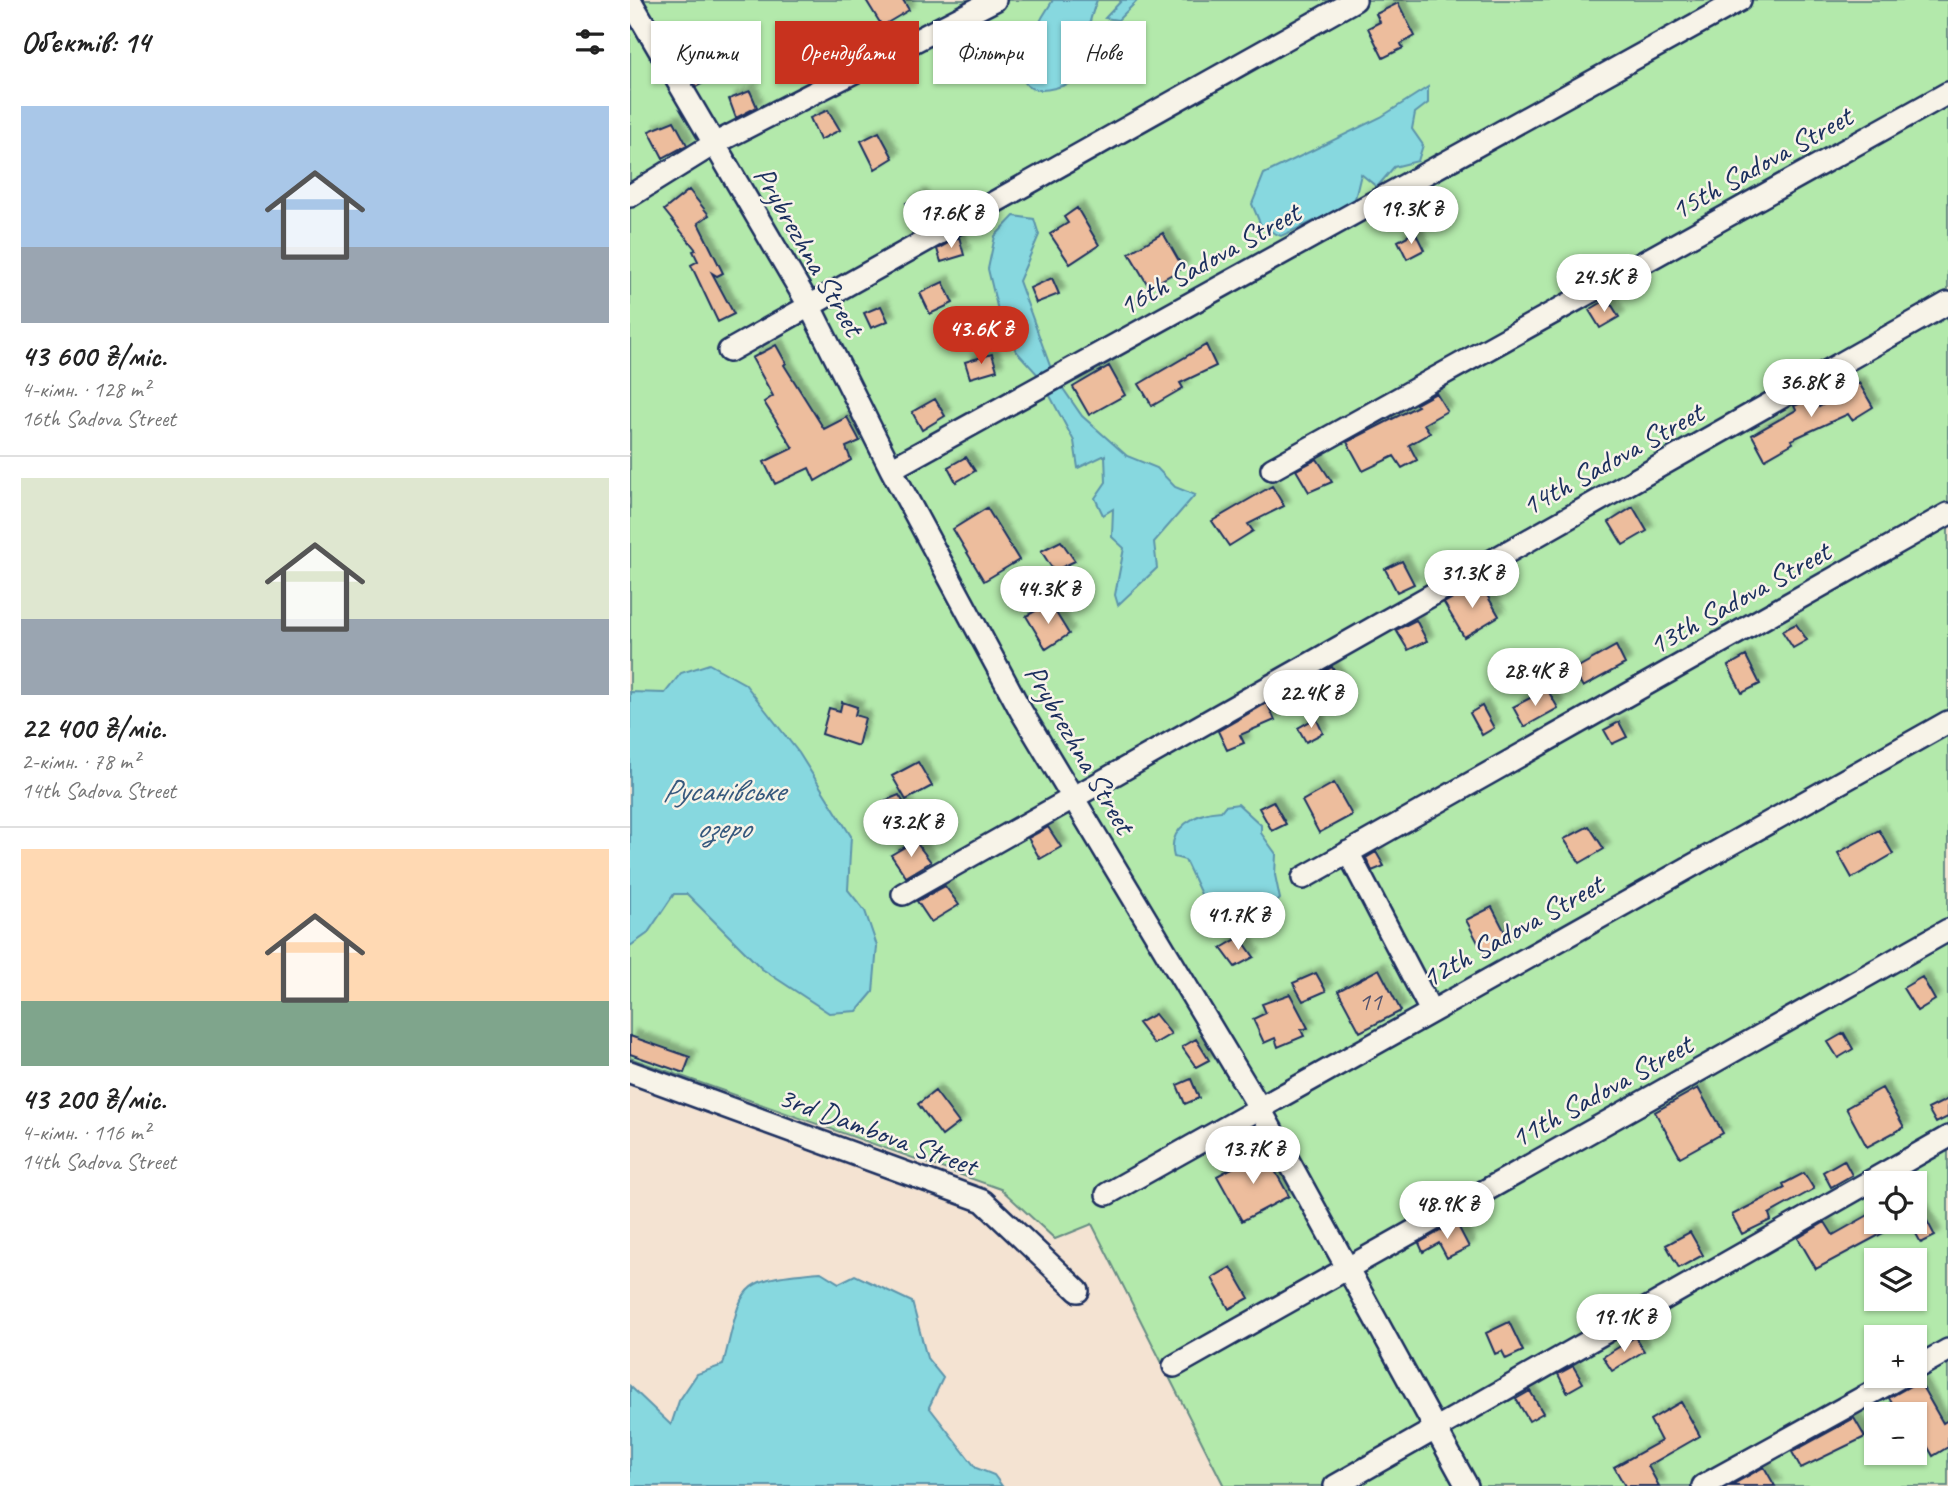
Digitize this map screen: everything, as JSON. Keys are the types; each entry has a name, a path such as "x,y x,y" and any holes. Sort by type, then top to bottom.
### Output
{"street":[{"name":"Prybrezhna Street","path":"630,0 712,145 810,307 891,469 1021,711 1259,1107 1467,1486"},
{"path":"630,196 712,145 995,0"},
{"path":"729,351 1355,0"},
{"name":"16th Sadova Street","path":"891,469 1740,0"},
{"name":"15th Sadova Street","path":"1272,469 1948,93"},
{"name":"14th Sadova Street","path":"902,894 1948,303"},
{"name":"13th Sadova Street","path":"1303,878 1948,514"},
{"name":"12th Sadova Street","path":"1107,1194 1948,722"},
{"path":"1349,852 1431,1011"},
{"name":"11th Sadova Street","path":"1174,1366 1948,930"},
{"name":"3rd Dambova Street","path":"630,1072 983,1201 1078,1291"},
{"path":"1335,1486 1434,1427 1948,1137"},
{"path":"1927,1361 1948,1350"},
{"path":"1703,1486 1880,1388"}],"green space":[{"path":"630,0 1948,0 1948,1486 1224,1486 1092,1224 1055,1239 1001,1189 630,1058"}],"water":[{"path":"1053,0 1097,0 1090,21 1061,21 1061,84 1066,84 1048,89 1032,88 1028,84 1047,84 1047,21 1040,21"},
{"path":"1122,0 1138,0 1118,20 1105,18"},
{"path":"1428,87 1428,103 1415,113 1412,129 1423,145 1418,161 1394,167 1377,187 1361,174 1354,203 1281,236 1262,228 1252,204 1264,174 1381,117"},
{"path":"1014,216 1034,219 1039,235 1019,281 1053,374 1082,416 1127,456 1157,468 1175,487 1195,495 1154,542 1157,568 1118,605 1115,595 1124,548 1112,537 1113,509 1103,515 1095,498 1106,482 1105,455 1078,468 1074,441 1040,377 1016,351 1000,319 988,269 995,236"},
{"name":"Русанівське озеро","path":"709,664 745,684 799,753 851,836 848,890 865,911 877,946 873,992 857,1011 829,1013 762,969 687,894 674,894 647,934 630,946 630,692 665,693 681,673"},
{"path":"1238,804 1261,825 1261,833 1276,854 1275,875 1280,899 1261,919 1236,927 1215,918 1185,860 1174,857 1173,847 1179,830 1193,818"},
{"path":"821,1272 839,1283 855,1275 912,1302 927,1358 943,1378 929,1407 976,1468 994,1475 1002,1486 630,1486 630,1386 671,1425 679,1401 697,1374 723,1365 740,1302 747,1291 757,1283 772,1278"}],"building":[{"path":"866,0 903,0 909,10 890,21 879,21"},
{"path":"1398,3 1415,36 1401,44 1403,48 1383,58 1368,28 1380,22 1376,14"},
{"path":"750,91 757,107 736,118 729,99"},
{"path":"828,110 840,130 820,140 810,118"},
{"path":"674,121 687,145 663,158 649,131"},
{"path":"879,132 893,158 875,169 861,141"},
{"path":"689,190 709,215 698,223 723,273 717,276 712,273 734,314 718,322 691,265 698,261 693,251 696,250 664,210"},
{"path":"920,195 931,214 917,221 906,203"},
{"path":"1077,208 1099,245 1070,264 1050,234 1068,223 1064,217"},
{"path":"1415,232 1424,250 1407,259 1398,241"},
{"path":"1163,233 1183,268 1149,287 1129,253"},
{"path":"959,237 964,255 941,262 937,249"},
{"path":"1052,278 1059,294 1036,303 1030,288"},
{"path":"943,282 953,303 930,314 920,293"},
{"path":"1608,299 1619,317 1600,328 1589,310"},
{"path":"881,306 888,321 871,328 864,313"},
{"path":"776,345 786,363 784,365 824,429 847,417 860,441 846,447 851,460 815,481 809,468 775,484 764,462 793,448 764,402 773,396 752,358"},
{"path":"1206,345 1216,366 1180,383 1183,388 1152,406 1139,384"},
{"path":"992,354 997,370 970,378 965,362"},
{"path":"1109,366 1125,395 1089,415 1073,387"},
{"path":"1859,383 1873,407 1852,420 1848,414 1791,440 1793,443 1765,459 1752,435 1796,410 1794,406 1815,397 1819,407"},
{"path":"1436,393 1447,411 1424,424 1430,433 1409,445 1417,460 1402,468 1394,456 1363,471 1347,442 1418,406 1416,404"},
{"path":"935,399 945,416 922,430 912,412"},
{"path":"966,457 975,471 956,482 948,467"},
{"path":"1317,459 1332,482 1309,492 1296,470"},
{"path":"1272,486 1284,506 1248,524 1253,531 1229,546 1212,521"},
{"path":"1633,507 1647,531 1623,545 1609,522"},
{"path":"987,508 1019,560 984,581 953,529"},
{"path":"1061,541 1075,561 1054,571 1041,551"},
{"path":"1402,561 1414,584 1397,592 1385,569"},
{"path":"1480,583 1499,616 1464,637 1444,603"},
{"path":"1050,603 1069,634 1046,649 1026,616"},
{"path":"1416,620 1427,641 1408,650 1396,630"},
{"path":"1796,624 1807,640 1793,648 1782,631"},
{"path":"1616,646 1625,664 1583,687 1573,670"},
{"path":"1746,656 1760,684 1742,693 1728,666"},
{"path":"1332,667 1345,691 1314,707 1302,683"},
{"path":"1547,689 1558,708 1524,727 1513,707"},
{"path":"842,702 857,707 855,715 865,718 858,746 822,734 829,708 840,711"},
{"path":"1267,703 1275,720 1240,735 1244,743 1227,750 1218,731"},
{"path":"1482,706 1494,728 1482,735 1470,713"},
{"path":"1316,718 1323,733 1306,742 1298,728"},
{"path":"1619,722 1627,737 1612,744 1604,730"},
{"path":"918,762 932,786 906,800 892,776"},
{"path":"1334,783 1352,815 1319,833 1302,801"},
{"path":"899,795 907,808 891,815 884,801"},
{"path":"1273,801 1286,824 1272,831 1259,808"},
{"path":"1589,826 1604,849 1580,863 1564,839"},
{"path":"1048,827 1061,847 1040,859 1028,838"},
{"path":"1879,830 1893,854 1852,878 1838,853"},
{"path":"915,841 931,862 906,877 891,855"},
{"path":"1376,852 1384,866 1372,871 1366,858"},
{"path":"945,886 959,905 931,922 917,901"},
{"path":"1492,907 1509,940 1484,954 1466,920"},
{"path":"1240,937 1254,957 1235,967 1221,948"},
{"path":"1379,969 1401,1011 1360,1032 1338,991"},
{"path":"1316,973 1326,991 1303,1001 1293,983"},
{"path":"1922,977 1935,1000 1917,1011 1903,988"},
{"path":"1290,994 1308,1028 1301,1030 1304,1036 1278,1047 1275,1038 1264,1043 1253,1019 1266,1013 1262,1004"},
{"path":"1155,1014 1171,1034 1154,1044 1138,1023"},
{"path":"1844,1033 1853,1049 1838,1058 1828,1042"},
{"path":"630,1036 690,1057 684,1073 630,1054"},
{"path":"1196,1039 1209,1060 1196,1067 1182,1047"},
{"path":"1191,1079 1199,1098 1185,1104 1177,1085"},
{"path":"1698,1088 1723,1133 1680,1157 1655,1112"},
{"path":"1882,1088 1904,1127 1867,1147 1846,1108"},
{"path":"935,1091 959,1123 942,1136 918,1104"},
{"path":"1948,1099 1948,1117 1936,1123 1928,1109"},
{"path":"1264,1151 1289,1196 1242,1221 1217,1176"},
{"path":"1844,1160 1852,1175 1831,1187 1823,1172"},
{"path":"1804,1173 1814,1189 1769,1214 1771,1220 1742,1234 1732,1215 1785,1188 1783,1184"},
{"path":"1864,1218 1864,1234 1881,1234 1816,1269 1798,1238 1825,1222 1833,1235"},
{"path":"1927,1221 1935,1236 1921,1243 1916,1234 1927,1234"},
{"path":"1456,1222 1469,1247 1447,1258 1439,1243 1423,1252 1419,1243"},
{"path":"1690,1232 1703,1255 1679,1268 1666,1245"},
{"path":"1231,1267 1249,1298 1229,1309 1212,1278"},
{"path":"1509,1322 1523,1351 1506,1359 1502,1351 1495,1354 1486,1333"},
{"path":"1635,1337 1644,1351 1612,1371 1603,1357"},
{"path":"1573,1366 1583,1383 1567,1392 1558,1374"},
{"path":"1907,1388 1923,1388 1943,1423 1948,1420 1948,1447 1933,1456 1927,1446 1927,1402 1891,1402 1889,1398"},
{"path":"1530,1391 1543,1413 1529,1421 1516,1399"},
{"path":"1681,1402 1700,1436 1648,1466 1659,1486 1625,1486 1614,1467 1661,1441 1650,1420"},
{"path":"1854,1418 1864,1435 1801,1468 1792,1452"},
{"path":"1764,1467 1775,1486 1730,1486"}]}
